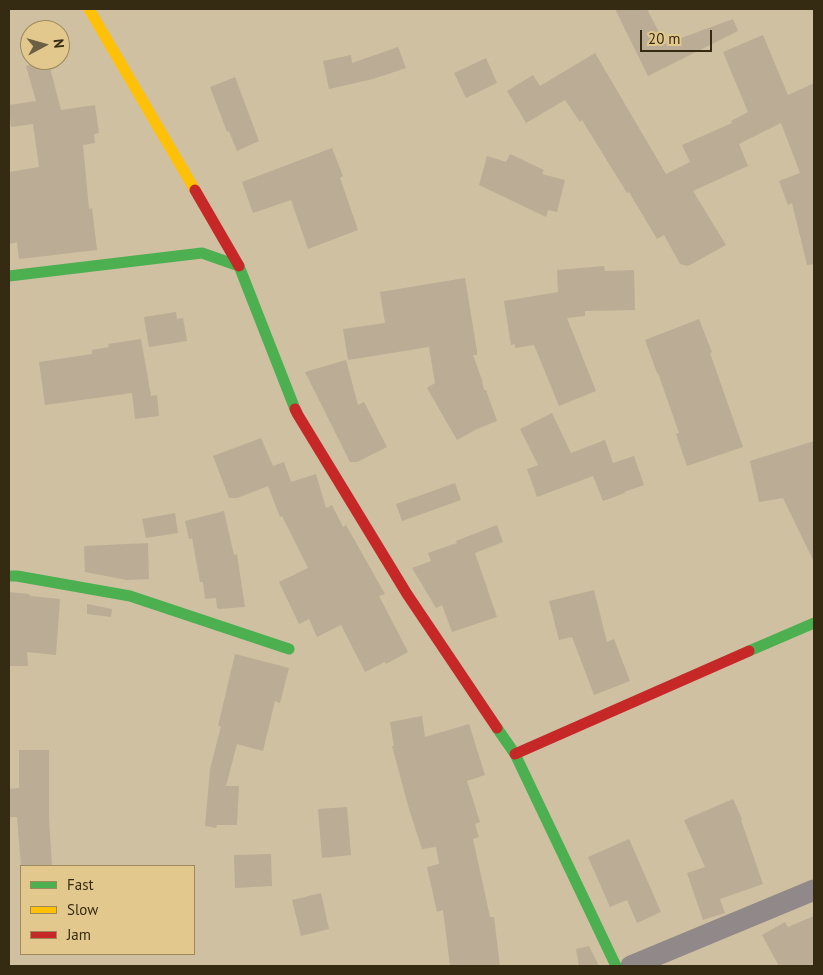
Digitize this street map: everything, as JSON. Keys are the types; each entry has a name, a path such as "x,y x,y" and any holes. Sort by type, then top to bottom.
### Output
{"street":[{"path":"89,9 239,266 298,415 407,594 515,754 616,966"},
{"path":"9,276 202,253 239,266"},
{"path":"9,576 130,596 289,649"},
{"path":"515,754 814,623"},
{"path":"631,966 814,890"}],"building":[{"path":"615,9 647,9 665,44 733,19 738,31 648,76"},
{"path":"763,35 788,95 814,83 814,264 807,265 792,203 788,205 779,181 800,173 781,123 739,144 748,166 693,191 726,245 688,266 680,264 664,235 657,239 582,120 580,122 565,100 526,123 507,91 533,75 540,86 595,53 666,174 690,162 682,145 732,123 731,121 748,112 723,52"},
{"path":"398,47 406,68 373,79 329,89 323,61 351,55 352,63"},
{"path":"486,58 497,83 466,98 454,73"},
{"path":"27,70 51,70 61,110 95,105 99,133 94,134 95,143 83,145 89,209 92,208 97,250 19,259 17,242 9,244 9,172 39,167 33,124 11,127 9,105 36,101"},
{"path":"235,77 259,141 237,151 229,131 227,132 210,87"},
{"path":"332,148 343,176 340,178 358,230 308,249 291,200 253,213 242,182"},
{"path":"510,154 544,170 542,174 565,180 557,212 548,210 546,217 479,185 487,156 506,162"},
{"path":"604,266 605,271 634,270 635,310 585,311 585,316 567,318 596,391 559,406 534,345 515,348 515,344 511,345 504,301 558,292 557,270"},
{"path":"465,278 477,351 477,355 473,355 484,390 486,390 497,421 457,440 427,388 435,383 429,347 348,360 343,329 385,323 380,292"},
{"path":"176,312 177,319 183,318 187,341 149,347 144,317"},
{"path":"699,319 712,352 710,353 743,447 687,466 676,434 679,433 645,340"},
{"path":"141,339 151,396 157,395 159,416 135,419 132,393 45,405 39,362 92,354 92,350 109,347 108,344"},
{"path":"346,360 358,405 364,402 387,447 357,462 350,462 305,372"},
{"path":"552,413 571,453 605,440 613,463 634,456 644,485 603,501 593,476 537,497 527,469 538,465 520,429"},
{"path":"261,438 273,466 284,462 291,482 316,474 326,508 332,505 343,527 346,525 385,594 379,596 408,652 386,664 385,662 365,672 341,625 317,637 309,619 299,624 279,582 308,568 282,516 280,517 268,486 237,498 229,498 213,456"},
{"path":"814,441 814,562 783,498 759,502 750,461"},
{"path":"455,483 461,500 402,521 396,504"},
{"path":"224,511 234,555 237,554 245,607 219,609 217,608 216,598 205,599 203,582 200,582 192,538 189,539 185,521"},
{"path":"175,513 178,533 146,538 142,519"},
{"path":"497,525 503,542 475,553 497,617 452,632 442,605 436,608 412,568 431,561 428,553 457,543 456,541"},
{"path":"148,543 149,579 127,580 85,572 84,546"},
{"path":"594,590 607,642 614,639 630,681 594,695 572,637 559,640 549,601"},
{"path":"9,592 60,599 56,655 27,652 28,666 9,666"},
{"path":"87,604 112,609 111,617 87,614"},
{"path":"235,654 289,668 280,703 275,701 263,751 237,744 226,786 239,786 237,825 217,825 216,828 205,826 210,769 221,726 218,726"},
{"path":"422,716 425,737 469,724 485,775 467,781 480,822 475,824 479,837 473,839 490,917 494,917 500,966 450,966 443,910 437,912 427,867 439,864 436,847 422,849 392,746 394,746 390,722"},
{"path":"19,750 49,750 49,818 52,865 21,865 17,817 9,817 9,789 19,788"},
{"path":"733,799 742,819 763,884 720,899 725,913 703,920 687,873 705,867 684,820"},
{"path":"347,807 351,855 322,858 318,809"},
{"path":"629,839 661,912 637,923 627,900 610,907 588,857"},
{"path":"271,854 272,886 235,888 234,855"},
{"path":"321,893 329,929 301,936 292,900"},
{"path":"814,916 814,966 779,966 762,935 785,922 788,927"},
{"path":"589,946 599,966 579,966 576,949"}],"traffic: fast":[{"path":"9,276 202,253 239,266 295,409"},
{"path":"9,576 130,596 289,649"},
{"path":"749,651 814,623"},
{"path":"497,728 515,754 616,966"}],"traffic: slow":[{"path":"89,9 195,190"}],"traffic: jam":[{"path":"195,190 239,266"},
{"path":"295,409 407,594 497,728"},
{"path":"515,754 749,651"}]}
